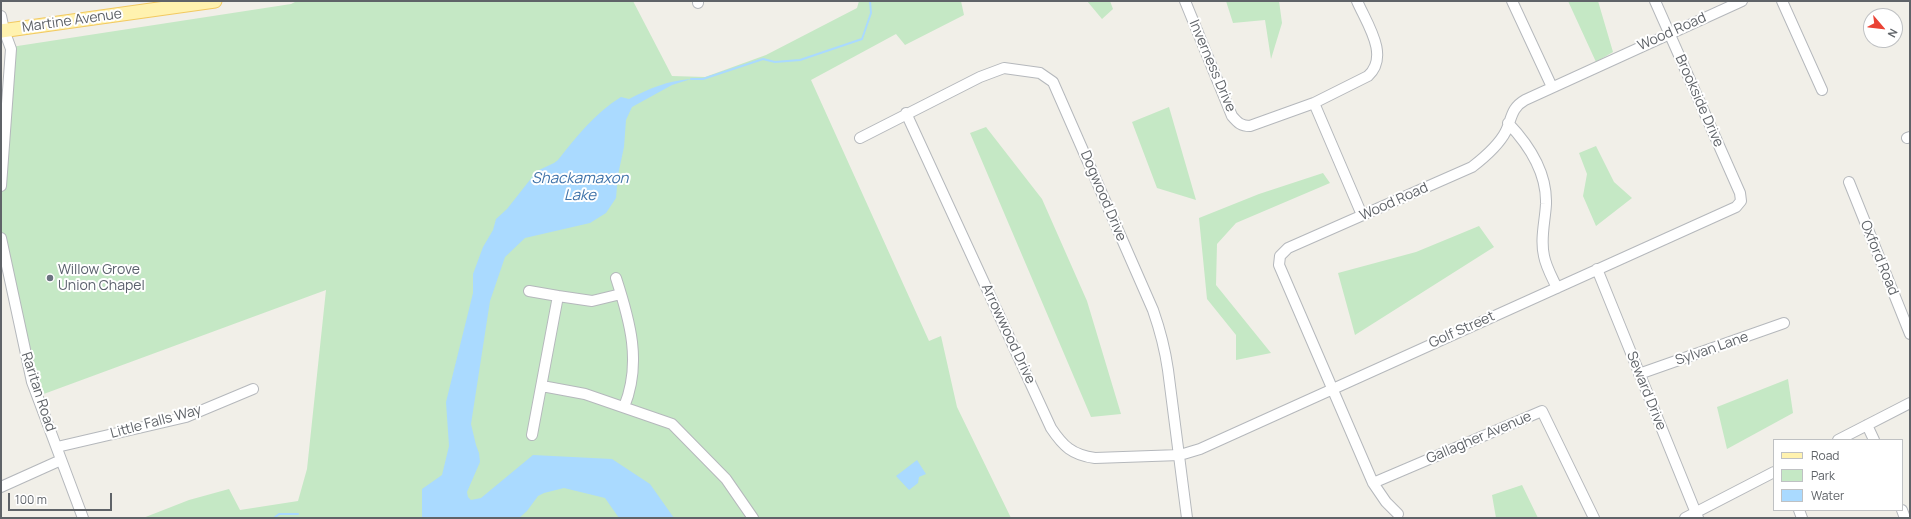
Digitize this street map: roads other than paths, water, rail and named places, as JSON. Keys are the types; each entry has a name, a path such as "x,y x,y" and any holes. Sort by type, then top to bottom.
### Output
{"main road":[{"name":"Martine Avenue","path":"2,31 215,1"}],"street":[{"name":"Inverness Drive","path":"1185,1 1228,107 1237,122 1244,126 1260,123 1314,103 1368,76 1377,65 1378,58 1376,44 1357,1"},
{"path":"1512,1 1552,87"},
{"name":"Brookside Drive","path":"1655,1 1740,193 1741,201"},
{"name":"Wood Road","path":"1398,514 1386,502 1373,484 1279,265 1280,256 1288,248 1472,167 1488,154 1502,137 1511,114 1519,103 1669,33 1742,1"},
{"path":"1782,1 1822,90"},
{"path":"1,16 2,31 11,49 1,186"},
{"name":"Dogwood Drive","path":"860,138 906,113 984,75 1004,68 1040,73 1053,82 1153,310 1159,328 1166,356 1180,455 1186,518"},
{"path":"1314,103 1362,216"},
{"name":"Arrowwood Drive","path":"906,113 1051,428 1058,438 1072,452 1095,458 1180,455"},
{"path":"1508,123 1529,149 1543,178 1546,205 1542,245 1548,268 1557,288"},
{"name":"Oxford Road","path":"1849,182 1910,334"},
{"name":"Golf Street","path":"1180,455 1200,449 1736,207 1741,201"},
{"name":"Raritan Road","path":"1,238 32,382 83,518"},
{"name":"Seward Drive","path":"1597,269 1697,515"},
{"path":"616,278 625,308 634,358 631,384 624,407"},
{"path":"529,291 592,301 621,294"},
{"path":"532,435 558,296"},
{"name":"Sylvan Lane","path":"1639,374 1784,323"},
{"path":"542,386 585,394 669,422 677,428 726,479 753,518"},
{"name":"Little Falls Way","path":"57,447 186,417 253,389"},
{"path":"1840,439 1910,403"},
{"name":"Gallagher Avenue","path":"1373,484 1542,411 1594,518"},
{"path":"1867,425 1874,439"},
{"path":"1,487 62,460"},
{"path":"1685,518 1697,515 1773,473"}],"water":[{"name":"Shackamaxon Lake","path":"691,79 672,85 632,107 626,120 624,147 618,175 616,198 606,213 590,223 525,238 505,257 490,301 471,424 480,462 467,492 468,497 471,500 481,498 533,455 612,459 650,484 674,518 619,518 605,498 564,488 538,496 527,511 519,518 422,518 422,489 442,475 449,446 446,402 473,293 473,274 483,247 493,230 496,219 507,209 539,170 558,160 587,126 612,103 621,97 629,99 674,81"},
{"path":"917,460 926,474 919,477 918,483 909,490 896,476"}],"waterway":[{"path":"691,79 703,79 763,59 775,62 800,60 862,39 871,13 870,1"},
{"path":"274,518 279,514 298,514"}],"place":[{"name":"Willow Grove Union Chapel","path":"50,278"}]}
